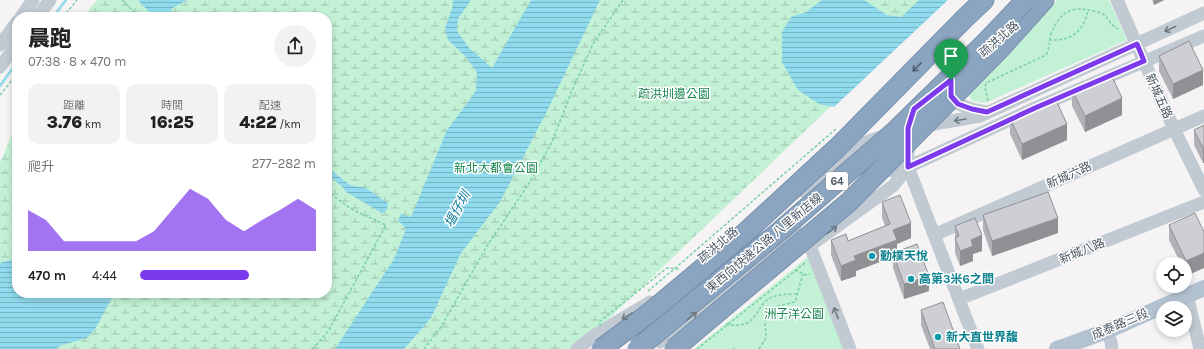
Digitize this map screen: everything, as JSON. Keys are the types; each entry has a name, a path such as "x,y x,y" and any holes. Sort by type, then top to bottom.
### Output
{"highway":[{"path":"601,349 648,314 746,232 838,147 984,0"},
{"name":"東西向快速公路 八里新店線","path":"623,349 644,334 848,159 941,70 1009,0"},
{"name":"東西向快速公路 八里新店線","path":"637,349 780,230 893,133 986,42 1026,0"},
{"path":"674,349 849,202 998,52 1044,0"},
{"path":"591,349 608,336 641,324"}],"main road":[{"name":"成泰路三段","path":"1057,349 1107,331 1204,288"}],"street":[{"path":"24,12 33,0"},
{"path":"41,12 50,0"},
{"name":"疏洪北路","path":"908,167 908,128 914,109 951,80 1044,0"},
{"name":"新城五路","path":"1117,0 1174,129 1204,190"},
{"path":"951,80 951,96 958,104 972,109 988,107 1137,44 1204,13"},
{"path":"0,45 12,29"},
{"path":"651,349 844,196 886,171 908,167 1035,108 1204,36"},
{"path":"0,68 12,51"},
{"path":"908,128 980,116 988,107"},
{"name":"新城六路","path":"934,235 1204,116"},
{"name":"疏洪北路","path":"577,349 595,335 648,304 797,179 860,144 908,128"},
{"name":"疏洪北路","path":"609,349 659,310 860,144"},
{"path":"680,349 765,284 810,246 893,186 908,167"},
{"path":"908,167 978,349"},
{"path":"844,196 880,195"},
{"name":"新城八路","path":"959,299 1204,202"},
{"path":"810,246 850,349"},
{"path":"1187,295 1200,349"},
{"path":"1107,331 1112,349"}],"path":[{"path":"67,12 76,0"},
{"path":"122,0 134,12"},
{"path":"424,349 441,327 487,246 528,185 552,142 571,93 593,44 623,0"},
{"path":"988,107 985,87 986,83 1046,55 1049,40 1057,23 1063,15 1071,10 1078,8 1103,14 1108,18 1112,26 1119,30"},
{"path":"1049,40 1060,40 1076,34 1086,19 1088,10"},
{"path":"0,94 12,80"},
{"path":"646,292 840,124"},
{"path":"313,349 329,330 386,225 351,208 332,195"},
{"path":"697,349 807,261"},
{"path":"795,270 806,275 812,273"},
{"path":"759,349 766,338 766,321 771,312 774,307 795,302 803,274"}],"green space":[{"name":"新北大都會公園","path":"97,0 942,0 600,327 570,349 0,349 0,163 12,134 12,298 332,298 332,12 87,12"},
{"path":"1057,0 1109,0 1127,40 985,103 972,101 967,94"},
{"name":"洲子洋公園","path":"809,256 845,349 694,349"}],"water":[{"path":"138,0 187,0 171,9 171,12 149,12"},
{"name":"塭仔圳","path":"453,0 471,0 458,19 457,31 469,48 492,68 531,0 600,0 549,107 500,202 461,253 431,318 404,349 335,349 394,259 406,229 398,220 401,214 411,217 447,130 476,91 477,72 465,56 448,40 445,28 452,9"},
{"path":"822,0 864,0 887,15 901,17 919,0 948,0 834,107 819,104 798,90 782,62 782,32 791,17 806,12"},
{"path":"332,171 350,185 366,188 388,203 387,210 382,213 346,192 343,187 332,178"},
{"path":"12,259 12,298 112,298 95,329 87,338 62,345 55,349 0,349 0,263"}],"building":[{"path":"1189,41 1203,70 1173,84 1159,56"},
{"path":"1110,72 1122,98 1085,116 1072,90"},
{"path":"1055,98 1067,124 1022,144 1010,118"},
{"path":"1204,125 1204,148 1203,148 1194,130"},
{"path":"1048,192 1058,218 992,241 983,215"},
{"path":"900,195 911,223 893,230 897,240 854,256 856,260 841,266 831,240 846,234 848,241 890,224 882,202"},
{"path":"1195,213 1204,232 1204,253 1192,258 1192,257 1184,257 1169,225"},
{"path":"975,218 982,235 971,240 973,246 960,251 955,238 959,236 955,226"},
{"path":"917,244 929,276 904,284 893,253"},
{"path":"943,302 960,349 935,349 921,310"}],"waterway":[{"path":"57,12 66,0"},
{"path":"0,86 12,69"}],"place":[{"name":"勤樸天悅","path":"872,256"},
{"name":"高第3米6之間","path":"911,279"},
{"name":"新大直世界馥","path":"938,337"}],"route":[{"path":"1137,44 1144,61 1035,108 908,167 908,128 914,109 951,80 951,96 958,104 987,112 1137,44"}],"park label":[{"name":"疏洪圳邊公園","path":"674,94"}]}
